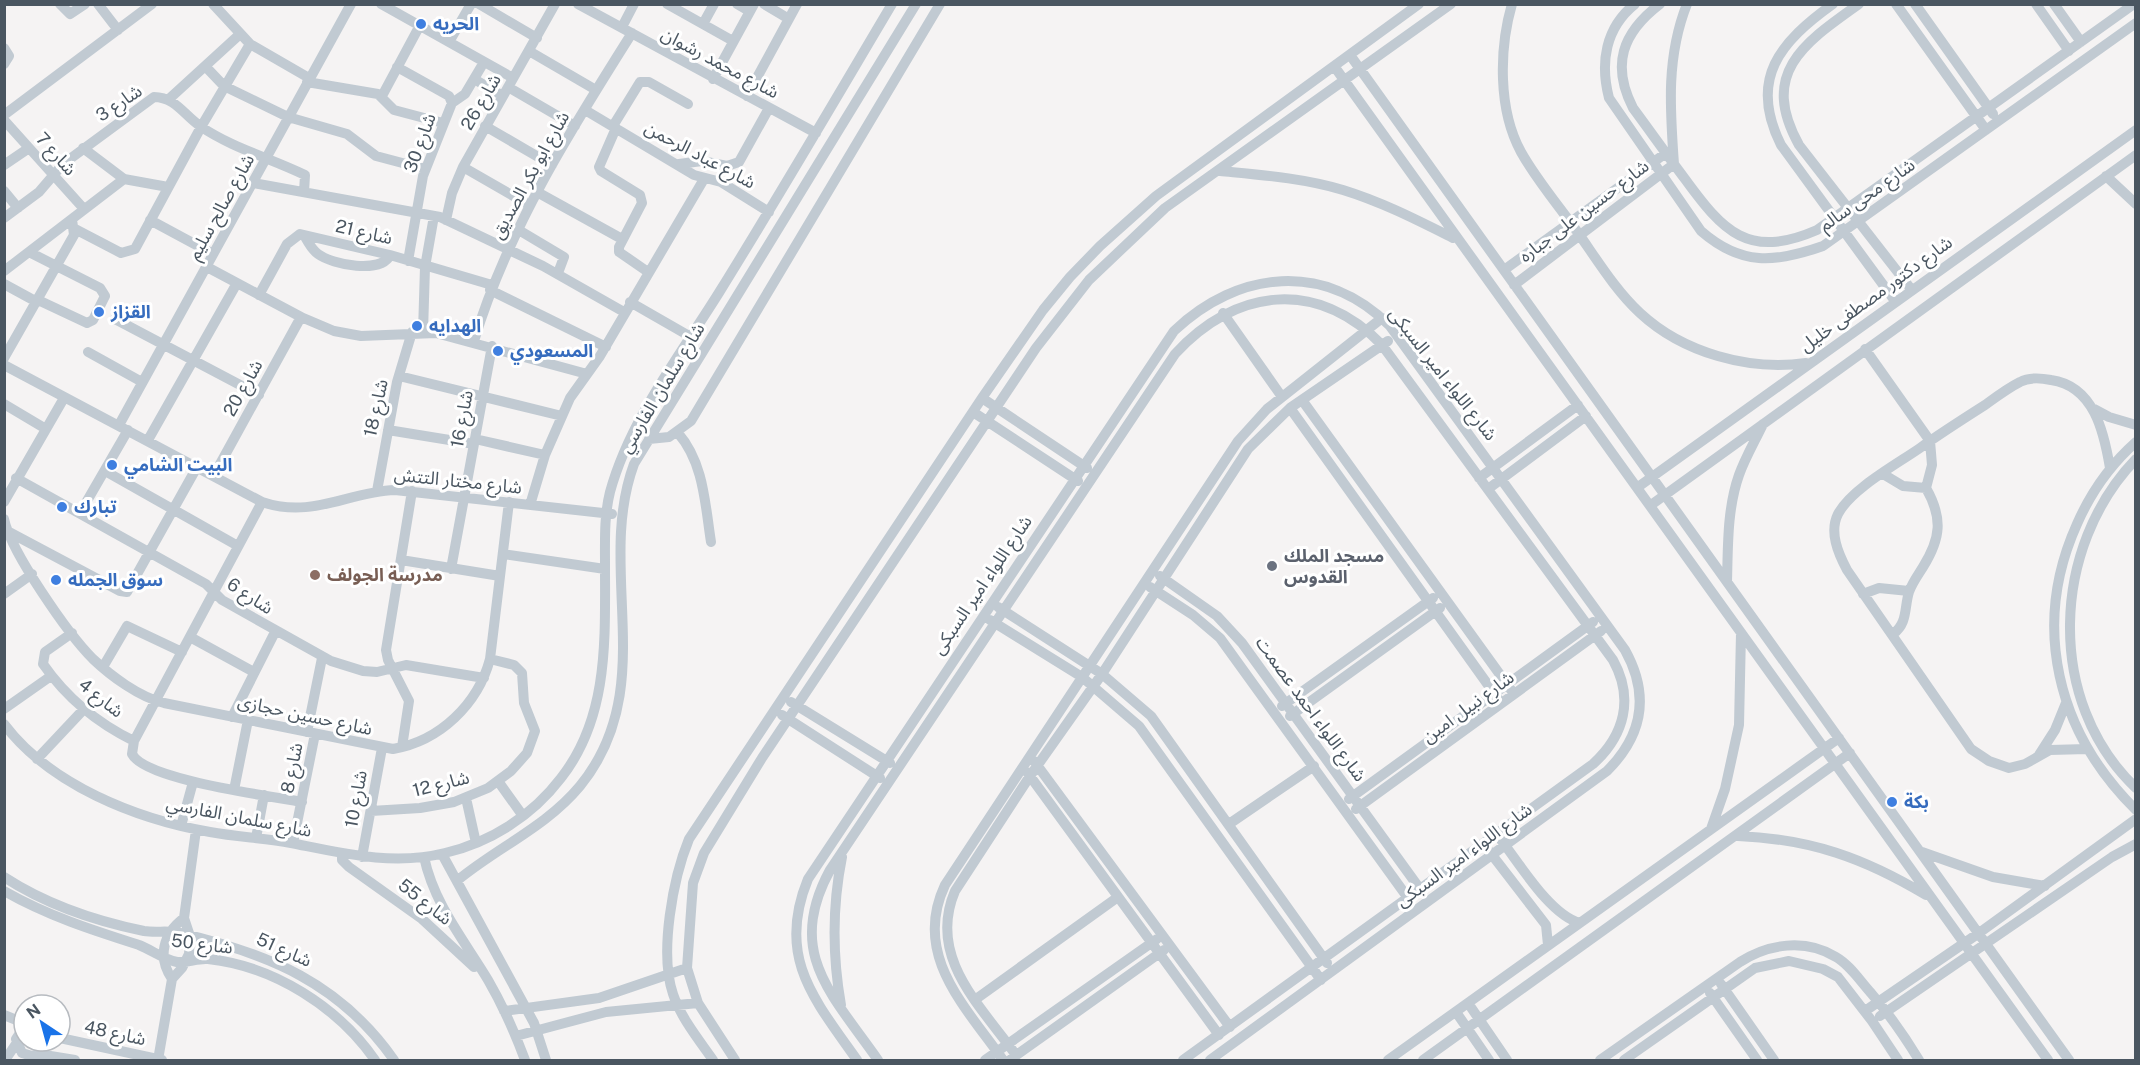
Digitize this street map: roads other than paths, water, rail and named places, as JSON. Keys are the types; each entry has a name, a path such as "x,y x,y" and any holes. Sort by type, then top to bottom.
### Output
{"street":[{"path":"60,4 70,14 84,4"},
{"path":"98,4 118,30"},
{"path":"5,114 152,4"},
{"path":"213,4 239,35 250,44 308,80 381,96 394,110 443,123"},
{"name":"شارع صالح سليم","path":"80,513 105,471 142,382 351,4"},
{"path":"449,42 471,4"},
{"path":"479,4 537,38"},
{"name":"شارع 26","path":"446,220 452,193 463,167 555,4"},
{"name":"شارع محمد رشوان","path":"578,4 816,133"},
{"name":"شارع ابو بكر الصديق","path":"474,341 491,288 517,229 596,90 627,30 634,4"},
{"path":"667,4 733,41"},
{"path":"703,24 714,4"},
{"path":"713,79 751,8 737,4"},
{"path":"764,4 789,19"},
{"path":"747,96 797,4"},
{"name":"شارع سلمان الفارسي","path":"4,724 37,759 91,792 196,830 293,843 362,857 424,857 476,843 523,816 564,775 592,723 601,686 606,514 615,474 631,437 769,212 892,4"},
{"name":"شارع سلمان الفارسي","path":"458,880 555,811 580,785 612,729 623,674 621,515 629,479 649,439 916,4"},
{"path":"649,439 678,433 691,421 940,4"},
{"path":"713,1060 677,1004 669,976 671,903 680,861 689,839 982,398 1043,310 1100,246 1156,195 1419,4"},
{"path":"735,1060 698,1003 687,968 693,883 704,853 727,812 788,719 1036,348 1089,280 1129,239 1165,208 1220,171 1451,4"},
{"path":"1512,4 1503,69 1512,126 1520,151 1580,236 1641,314 1687,345 1711,354 1759,364 1784,366 1809,362"},
{"name":"شارع محى سالم","path":"1635,4 1616,25 1604,59 1604,78 1609,98 1618,116 1701,231 1736,255 1755,259 1800,254 1823,246 2136,23"},
{"name":"شارع محى سالم","path":"1660,4 1630,34 1621,64 1626,93 1713,218 1741,236 1778,242 1798,238 1834,219 2134,4"},
{"path":"1674,164 1669,83 1675,39 1686,4"},
{"path":"1833,4 1784,46 1770,80 1767,103 1771,125 1781,145 1895,301"},
{"path":"1859,4 1820,32 1797,55 1785,85 1784,106 1789,127 1799,145 1911,289"},
{"path":"1896,4 1986,130"},
{"path":"1915,4 1998,121"},
{"path":"2036,4 2069,51"},
{"path":"2054,4 2081,42"},
{"path":"388,6 419,27 484,62 508,87 575,126"},
{"path":"1811,21 1820,32"},
{"path":"381,96 419,27"},
{"path":"169,99 239,35"},
{"path":"74,224 126,253 135,249 224,86 250,44"},
{"path":"4,48 9,56 4,64"},
{"path":"529,51 596,90"},
{"path":"1350,55 2069,1060"},
{"path":"452,103 462,98 484,62"},
{"path":"205,66 224,86 288,117 347,134 376,156 425,169"},
{"path":"1334,66 1456,239 1651,505 2048,1060"},
{"name":"شارع 30","path":"397,68 449,96 452,103 425,169 408,261"},
{"path":"474,79 508,87"},
{"path":"1770,80 1785,85"},
{"path":"648,272 621,256 619,247 641,199 636,193 601,171 599,167 615,127 640,82 649,82 688,104"},
{"name":"شارع 3","path":"4,218 39,192 52,175 83,148 154,97 169,99 201,127 265,160 304,175 307,180 304,192"},
{"path":"679,164 702,161 727,166 739,162 769,108"},
{"name":"شارع عباد الرحمن","path":"585,110 704,179 721,182 769,212"},
{"name":"شارع 7","path":"5,114 29,148 84,209"},
{"path":"485,126 552,165"},
{"name":"شارع دكتور مصطفى خليل","path":"1638,487 1911,289 2134,134"},
{"path":"4,165 29,148"},
{"path":"83,148 124,179 168,187"},
{"name":"شارع حسين على جباره","path":"1504,270 1666,153"},
{"path":"1651,505 2136,155"},
{"name":"شارع حسين على جباره","path":"1514,285 1674,164"},
{"path":"463,167 529,205"},
{"path":"1220,171 1282,177 1341,190 1399,211 1456,239"},
{"path":"2106,176 2136,204"},
{"path":"4,358 57,266 74,224 84,209 124,179"},
{"path":"530,505 545,455 562,416 606,347 624,312 704,179"},
{"path":"253,183 417,212 446,220 558,273 624,312"},
{"path":"4,190 18,208"},
{"path":"537,192 622,239"},
{"path":"417,332 424,267 434,216"},
{"path":"150,220 213,254"},
{"path":"4,271 29,252 74,224"},
{"path":"517,229 561,254 564,260 558,273"},
{"path":"259,295 287,244 294,236 304,235 313,250 326,259 375,266 384,263 390,255"},
{"name":"شارع 21","path":"304,235 390,255 491,288 606,347"},
{"path":"4,284 84,323 93,320 105,296 103,290 29,252"},
{"path":"207,267 302,317 348,334 417,332 474,341 587,374"},
{"name":"شارع اللواء امير السبكى","path":"857,1060 806,986 796,950 795,932 801,896 808,879 1162,345 1187,318 1217,297 1267,282 1302,282 1353,298 1382,318 1396,335 1625,650 1638,681 1639,714 1628,746 1607,771 1210,1060"},
{"path":"148,440 237,283"},
{"name":"شارع اللواء امير السبكى","path":"878,1060 820,976 810,938 811,919 816,900 830,870 1174,354 1205,325 1223,313 1272,301 1305,301 1335,309 1367,330 1382,345 1596,635 1621,674 1625,690 1622,724 1615,739 1593,764 1183,1060"},
{"path":"630,302 691,337"},
{"path":"1223,313 1282,397"},
{"name":"شارع 20","path":"214,475 302,317"},
{"path":"1170,946 1012,1058 1009,1044 962,979 950,955 946,925 948,908 955,891 1082,677 1238,441 1267,409 1382,318"},
{"path":"115,319 259,395"},
{"name":"شارع 18","path":"377,491 399,376 417,332"},
{"path":"1033,760 1102,674 1248,449 1290,408 1396,335"},
{"name":"شارع 16","path":"451,569 492,346"},
{"path":"1865,349 1930,441 1932,465 1926,488 1936,506 1939,521 1937,535 1927,561 1909,591 1904,621 1893,634"},
{"path":"88,352 142,382"},
{"name":"شارع مختار التتش","path":"4,365 262,502 290,509 304,509 377,491 412,491 621,515"},
{"path":"399,376 562,416"},
{"path":"2087,749 2062,748 2038,755 2025,764 2009,768 1989,761 1971,749 1863,594 1837,552 1834,533 1837,515 1847,501 1930,441 2021,381 2039,378 2057,381 2084,397 2094,409 2104,438 2110,468"},
{"path":"4,502 64,398"},
{"path":"982,398 1095,473"},
{"path":"1302,400 1510,690"},
{"path":"4,404 46,429"},
{"path":"1479,478 1578,405"},
{"path":"1290,408 1501,703"},
{"path":"2094,409 2109,417 2136,424"},
{"path":"973,412 1086,487"},
{"path":"1488,489 1586,416"},
{"path":"1727,582 1733,495 1739,475 1764,422"},
{"path":"388,430 545,455"},
{"path":"678,433 690,447 697,463 711,542"},
{"path":"2136,442 2110,468 2084,510 2072,535 2057,593 2056,657 2066,703 2087,749 2120,794 2136,810"},
{"path":"2136,459 2110,489 2085,539 2072,585 2069,627 2076,679 2090,721 2113,762 2136,788"},
{"path":"9,532 124,592 131,589 197,467"},
{"path":"105,471 238,546"},
{"path":"1884,474 1903,486 1926,488"},
{"name":"شارع 6","path":"16,478 206,584 213,593 322,658 363,671 377,672 406,665 484,678"},
{"path":"402,747 409,701 386,650 412,491"},
{"path":"262,502 134,741 132,754 139,763 193,782 302,802"},
{"name":"شارع حسين حجازى","path":"4,519 32,574 72,633 103,667 156,701 382,748 402,747 428,737 451,722 470,701 484,678 490,659 509,502"},
{"path":"502,554 605,569"},
{"path":"401,560 500,576"},
{"name":"شارع اللواء احمد عصمت","path":"1153,571 1230,628 1420,889"},
{"path":"4,594 32,574"},
{"name":"شارع اللواء احمد عصمت","path":"1145,583 1200,621 1220,638 1408,898"},
{"path":"1863,594 1879,588 1909,591"},
{"path":"1275,711 1440,593"},
{"path":"990,602 1102,674 1151,716 1333,971"},
{"path":"1282,722 1448,603"},
{"path":"982,615 1094,685 1125,712 1158,750 1321,980"},
{"name":"شارع نبيل امين","path":"1345,809 1501,703 1510,690 1601,617"},
{"path":"103,667 127,626 182,652"},
{"name":"شارع نبيل امين","path":"1357,801 1494,694 1510,690 1608,626"},
{"path":"232,717 275,632"},
{"path":"4,709 51,676 43,664 43,656 72,633"},
{"path":"1711,829 1728,779 1739,724 1741,633"},
{"path":"190,637 254,672"},
{"name":"شارع 8","path":"293,843 302,802 322,658"},
{"name":"شارع 12","path":"371,811 420,808 466,798 498,781 527,753 535,731 524,703 522,673 514,665 490,659"},
{"name":"شارع 4","path":"51,676 84,709 134,741"},
{"path":"783,697 898,768"},
{"path":"2038,755 2055,730 2066,703"},
{"path":"37,759 84,709"},
{"path":"774,710 888,783"},
{"path":"234,790 248,720"},
{"path":"1388,1060 1839,738"},
{"name":"شارع 10","path":"362,857 382,748"},
{"path":"1423,1060 1738,836 1850,753"},
{"path":"1033,760 1230,1027"},
{"path":"1229,824 1314,766"},
{"path":"1026,771 1219,1035"},
{"path":"1000,1056 944,974 935,945 934,914 945,885 1026,771"},
{"path":"498,781 523,816"},
{"path":"181,826 193,782"},
{"path":"256,838 264,795"},
{"path":"466,798 476,843"},
{"path":"1865,1011 1979,933 2136,819"},
{"path":"172,979 186,962 190,936 183,918 196,830"},
{"path":"1496,834 1555,908 1566,918 1580,923"},
{"path":"1738,836 1787,839 1825,848 1880,869 1932,898"},
{"path":"1483,844 1546,925 1548,945"},
{"path":"1872,1021 2112,857 2136,844"},
{"path":"1920,851 1977,873 2045,886"},
{"path":"841,1008 835,970 833,930 835,891 842,852"},
{"name":"شارع 55","path":"342,854 342,860 349,867 422,919 488,980"},
{"path":"442,854 537,1029 546,1060"},
{"path":"424,857 438,898 488,980 516,1036 525,1060"},
{"name":"شارع 51","path":"4,877 65,909 120,925 190,936 275,962 329,992 377,1037 394,1060"},
{"name":"شارع 50","path":"4,891 60,919 147,948 163,957 186,962 208,959 267,975 295,988 337,1017 375,1060"},
{"path":"976,999 1118,897"},
{"path":"160,1060 172,979 163,957 168,933 183,918"},
{"path":"985,1060 1000,1056 1009,1044 1162,936"},
{"path":"1600,1060 1717,977 1764,949 1785,945 1803,946 1836,957 1878,1002 1919,1060"},
{"path":"1624,1060 1755,968 1789,961 1806,963 1838,977 1865,1011 1898,1060"},
{"path":"504,1011 526,1010 599,998 687,968"},
{"path":"1717,977 1774,1060"},
{"path":"1705,986 1757,1060"},
{"path":"516,1036 606,1012 698,1003"},
{"path":"1468,1003 1507,1060"},
{"path":"1456,1012 1489,1060"},
{"name":"شارع 48","path":"72,1041 160,1060"},
{"path":"2038,1047 2040,1060"},
{"name":"شارع 48","path":"32,1057 75,1060"}],"place":[{"name":"الحريه","path":"421,24"},
{"name":"القزاز","path":"99,312"},
{"name":"الهدايه","path":"417,326"},
{"name":"المسعودي","path":"498,351"},
{"name":"البيت الشامي","path":"112,465"},
{"name":"تبارك","path":"62,507"},
{"name":"مسجد الملك القدوس","path":"1272,566"},
{"name":"مدرسة الجولف","path":"315,575"},
{"name":"سوق الجمله","path":"56,580"},
{"name":"بكة","path":"1892,802"}]}
